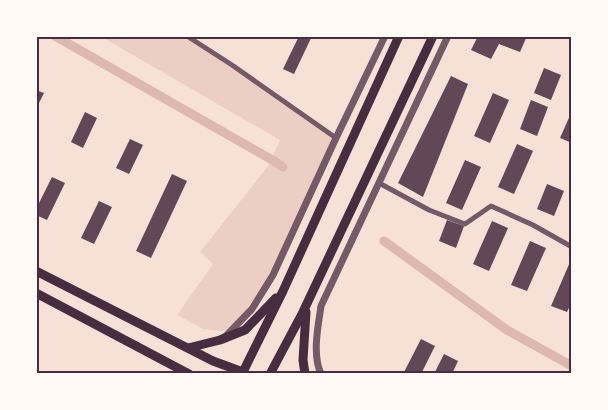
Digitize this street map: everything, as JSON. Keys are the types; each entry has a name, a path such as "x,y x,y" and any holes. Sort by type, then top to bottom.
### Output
{"highway":[{"path":"36,271 213,361 242,373 283,291 399,36"},
{"path":"270,374 306,307 433,36"},
{"path":"188,348 224,339 245,330 283,291"},
{"path":"36,293 189,374"},
{"path":"305,374 303,360 306,307"}],"street":[{"path":"186,36 232,65 336,138"},
{"path":"224,339 252,309 273,275 385,36"},
{"path":"321,374 318,367 316,338 321,306 448,36"},
{"path":"379,183 429,210 465,224 491,206 534,225 572,246"}],"shaded area":[{"path":"100,36 187,36 336,138 273,275 252,309 230,332 203,329 177,315 213,264 200,252 268,166 280,140"}],"building":[{"path":"299,36 312,36 294,74 283,69"},
{"path":"478,36 527,36 520,52 499,44 491,59 471,50"},
{"path":"544,68 561,75 551,100 534,93"},
{"path":"451,76 468,84 423,197 398,183"},
{"path":"36,90 44,93 36,109"},
{"path":"493,93 509,100 490,143 474,136"},
{"path":"531,100 548,107 537,136 520,129"},
{"path":"572,111 572,143 560,138"},
{"path":"85,112 97,118 83,148 71,142"},
{"path":"130,139 143,145 129,174 116,168"},
{"path":"517,144 533,151 514,194 498,187"},
{"path":"465,160 481,167 462,210 446,203"},
{"path":"172,174 187,181 151,258 136,251"},
{"path":"52,177 65,183 47,220 36,215 36,209"},
{"path":"547,184 564,191 554,216 537,209"},
{"path":"99,201 112,207 94,244 81,238"},
{"path":"447,220 464,226 456,248 439,241"},
{"path":"492,221 508,228 489,271 473,264"},
{"path":"530,241 546,248 527,291 511,285"},
{"path":"570,262 572,263 572,301 567,312 551,306"},
{"path":"421,339 435,346 421,374 403,374"},
{"path":"444,354 458,361 452,374 434,374"}],"waterway":[{"path":"55,36 283,167"},
{"path":"384,241 507,330 572,366"}]}
